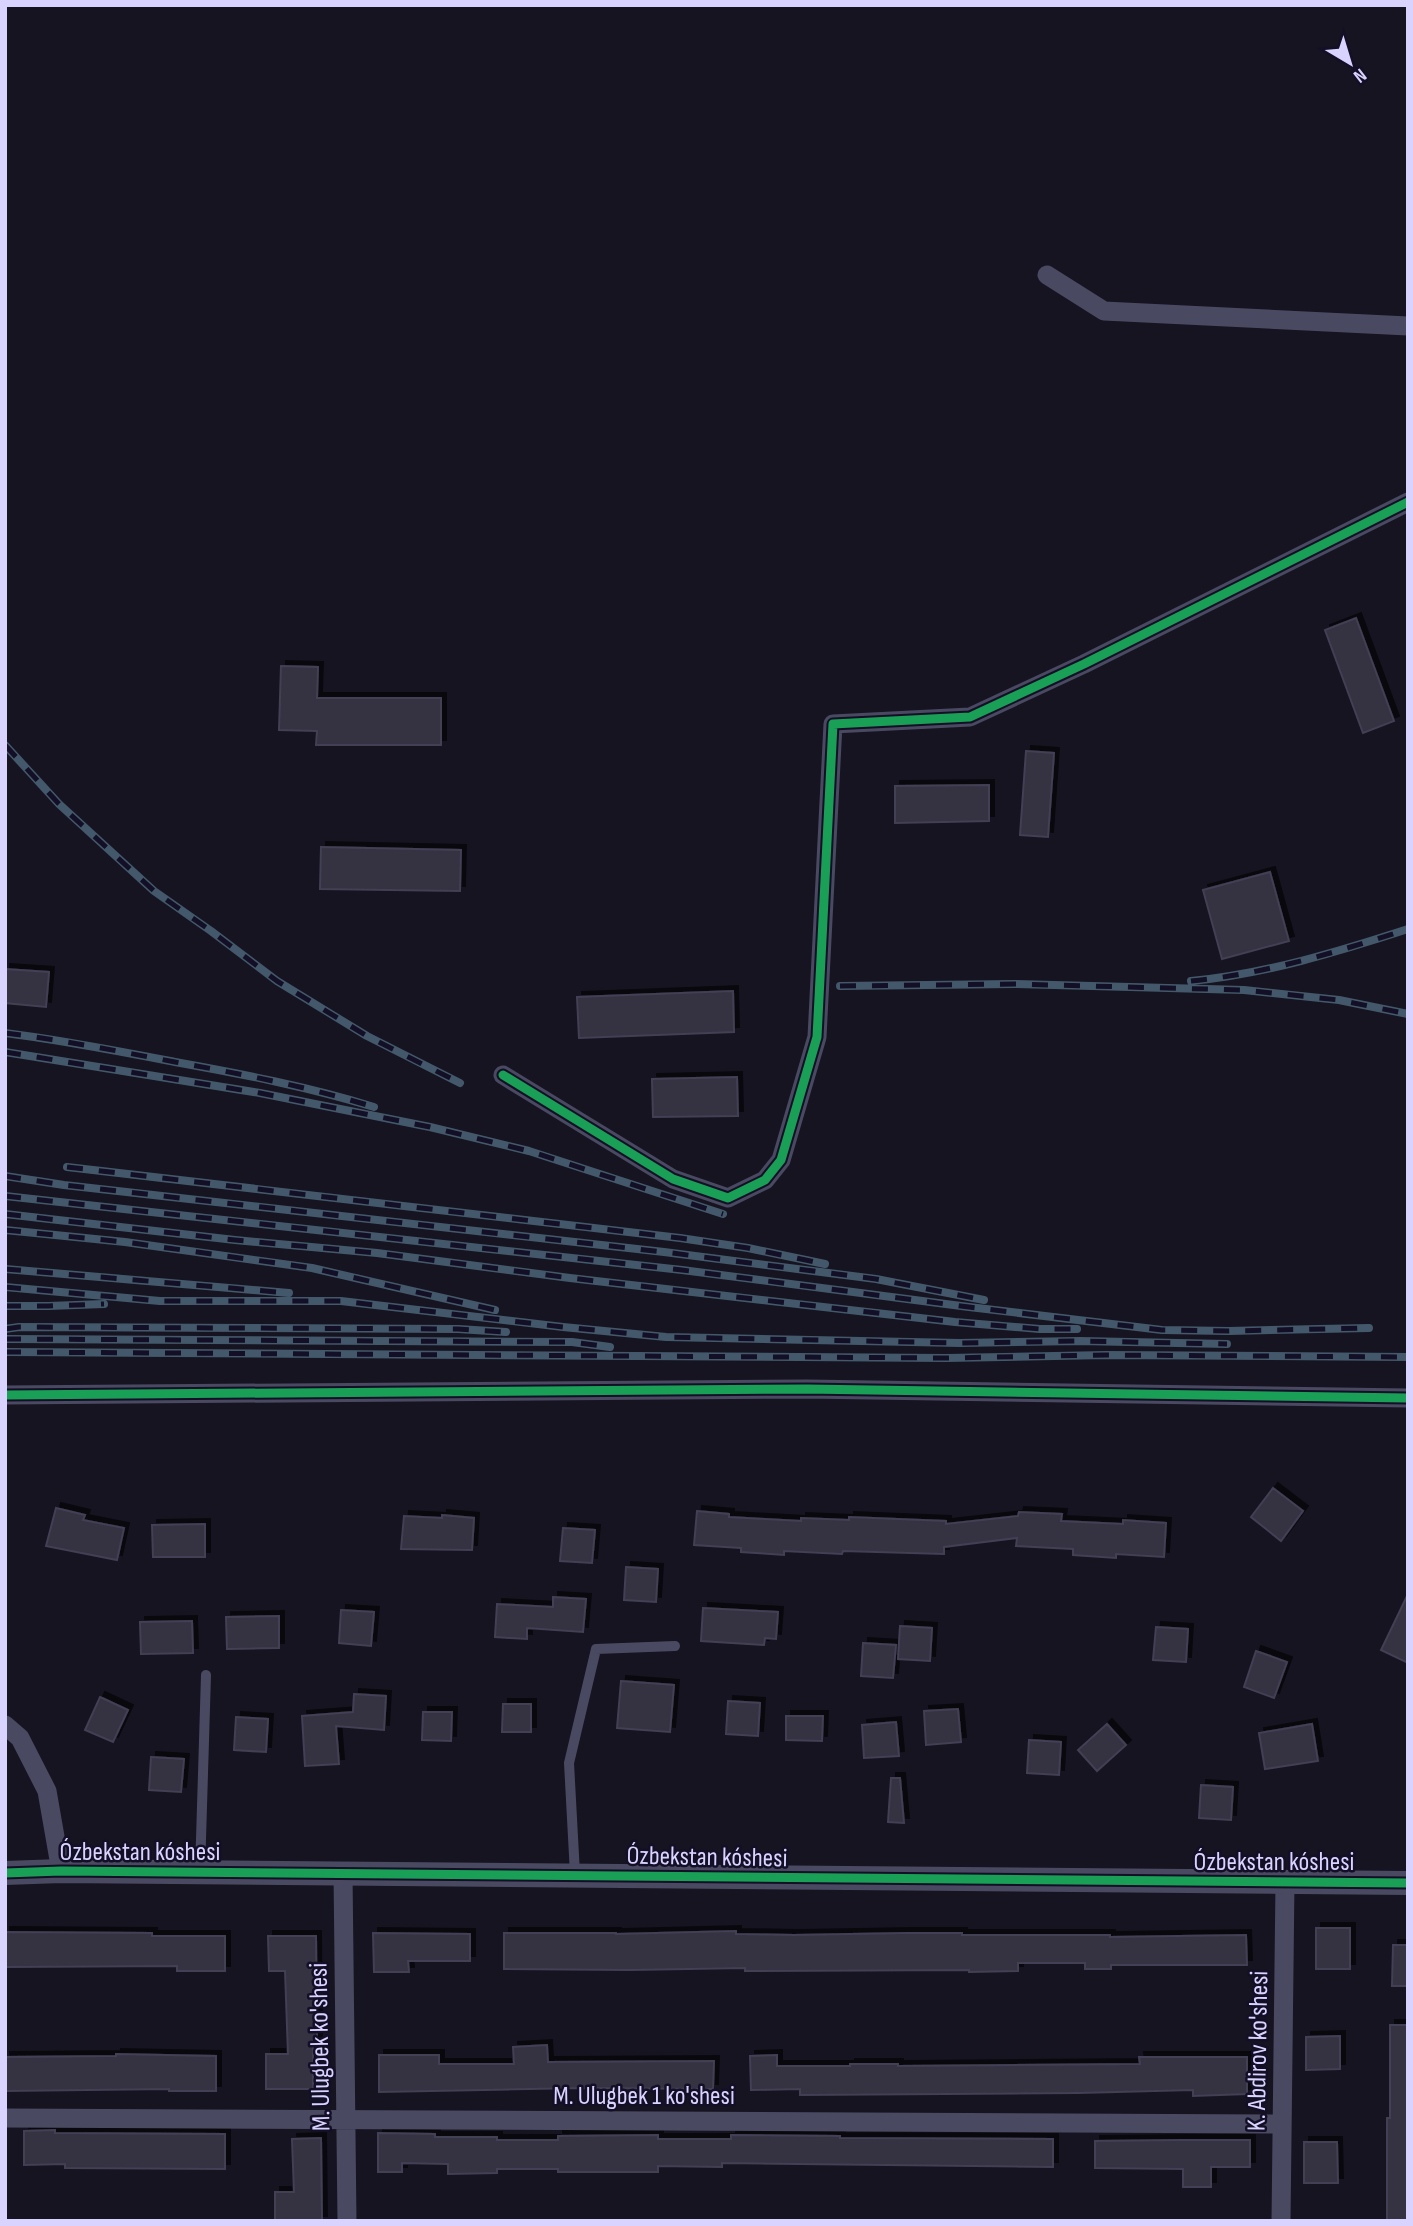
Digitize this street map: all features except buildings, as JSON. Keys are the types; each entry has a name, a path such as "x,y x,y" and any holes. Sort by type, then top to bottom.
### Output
{"street":[{"path":"1046,275 1104,311 1408,326"},
{"path":"503,1075 673,1179 728,1198 765,1180 781,1160 817,1037 833,724 970,717 1084,664 1408,502"},
{"path":"5,1395 807,1389 1408,1398"},
{"path":"5,1725 20,1738 47,1791 61,1871"},
{"name":"Ózbekstan kóshesi","path":"5,1873 343,1873 1408,1883"},
{"name":"M. Ulugbek ko'shesi","path":"343,1873 347,2221"},
{"name":"K. Abdirov ko'shesi","path":"1281,2221 1285,1882"},
{"name":"M. Ulugbek 1 ko'shesi","path":"5,2118 1282,2124"}],"lane":[{"path":"575,1876 569,1763 596,1649 675,1646"},
{"path":"200,1872 206,1675"}],"railway":[{"path":"5,745 59,804 154,891 277,981 367,1036 460,1083"},
{"path":"1191,981 1273,968 1408,929"},
{"path":"840,986 1014,984 1244,990 1339,1000 1408,1014"},
{"path":"5,1033 250,1076 374,1107"},
{"path":"5,1052 260,1093 430,1127 529,1151 723,1214"},
{"path":"67,1167 680,1238 748,1248 825,1264"},
{"path":"5,1176 64,1185 664,1252 876,1279 984,1300"},
{"path":"5,1196 682,1270 1162,1330 1369,1328"},
{"path":"5,1214 377,1253 955,1322 1040,1329 1077,1329"},
{"path":"5,1230 125,1242 312,1268 495,1310"},
{"path":"5,1269 289,1293"},
{"path":"5,1287 160,1301 341,1301 666,1337 960,1343 1080,1341 1227,1344"},
{"path":"5,1306 104,1304"},
{"path":"5,1329 458,1329 506,1332"},
{"path":"5,1339 572,1342 610,1347"},
{"path":"5,1352 946,1358 1106,1355 1408,1357"}],"cycle path":[{"path":"503,1075 673,1179 728,1198 765,1180 781,1160 817,1037 833,724 970,717 1084,664 1408,502"},
{"path":"5,1395 807,1389 1408,1398"},
{"path":"5,1873 61,1871 1408,1883"}]}
